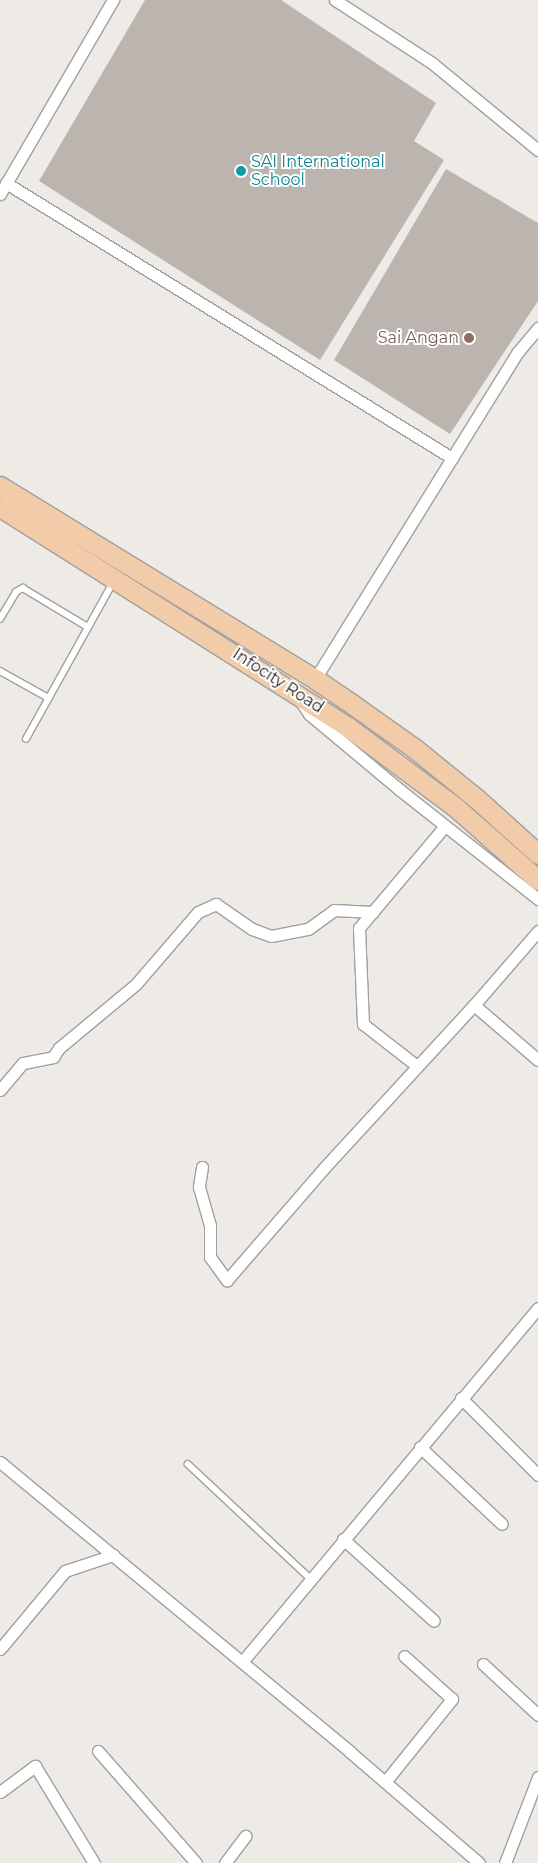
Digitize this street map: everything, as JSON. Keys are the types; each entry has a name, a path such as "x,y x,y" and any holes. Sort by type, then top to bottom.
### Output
{"main road":[{"name":"Infocity Road","path":"0,486 315,679 414,748 477,798 535,851"},
{"name":"Infocity Road","path":"0,507 296,692 421,779 538,880"},
{"path":"175,616 185,599"},
{"path":"519,863 535,851"}],"street":[{"path":"0,194 113,0"},
{"path":"335,0 432,63 538,150"},
{"path":"6,183 452,458"},
{"path":"315,679 517,353 538,328"},
{"path":"296,692 309,714 445,826 538,899"},
{"path":"416,1066 363,1024 359,928 445,826"},
{"path":"0,1090 23,1063 53,1057 59,1048 136,984 198,912 216,904 252,929 271,936 308,929 334,910 373,912"},
{"path":"202,1167 199,1187 210,1225 210,1257 227,1280 324,1168 474,1005 538,932"},
{"path":"474,1005 538,1060"},
{"path":"242,1662 538,1308"},
{"path":"461,1398 538,1475"},
{"path":"420,1447 502,1524"},
{"path":"0,1462 385,1782 471,1861"},
{"path":"343,1539 434,1621"},
{"path":"0,1649 65,1571 113,1554"},
{"path":"385,1782 452,1699 404,1656"},
{"path":"483,1664 538,1715"},
{"path":"98,1751 196,1863"},
{"path":"0,1792 35,1766 94,1863"},
{"path":"505,1863 538,1777"},
{"path":"225,1863 245,1836"}],"lane":[{"path":"26,739 115,579"},
{"path":"0,619 16,592 23,588 88,627"},
{"path":"0,671 49,698"},
{"path":"188,1464 311,1579"}],"building":[{"name":"SAI International School","path":"145,0 281,0 436,103 414,141 444,160 320,360 39,181"},
{"name":"Sai Angan","path":"446,169 538,223 538,301 450,434 334,360"}],"place":[{"name":"SAI International School","path":"241,171"},
{"name":"Sai Angan","path":"469,338"}]}
